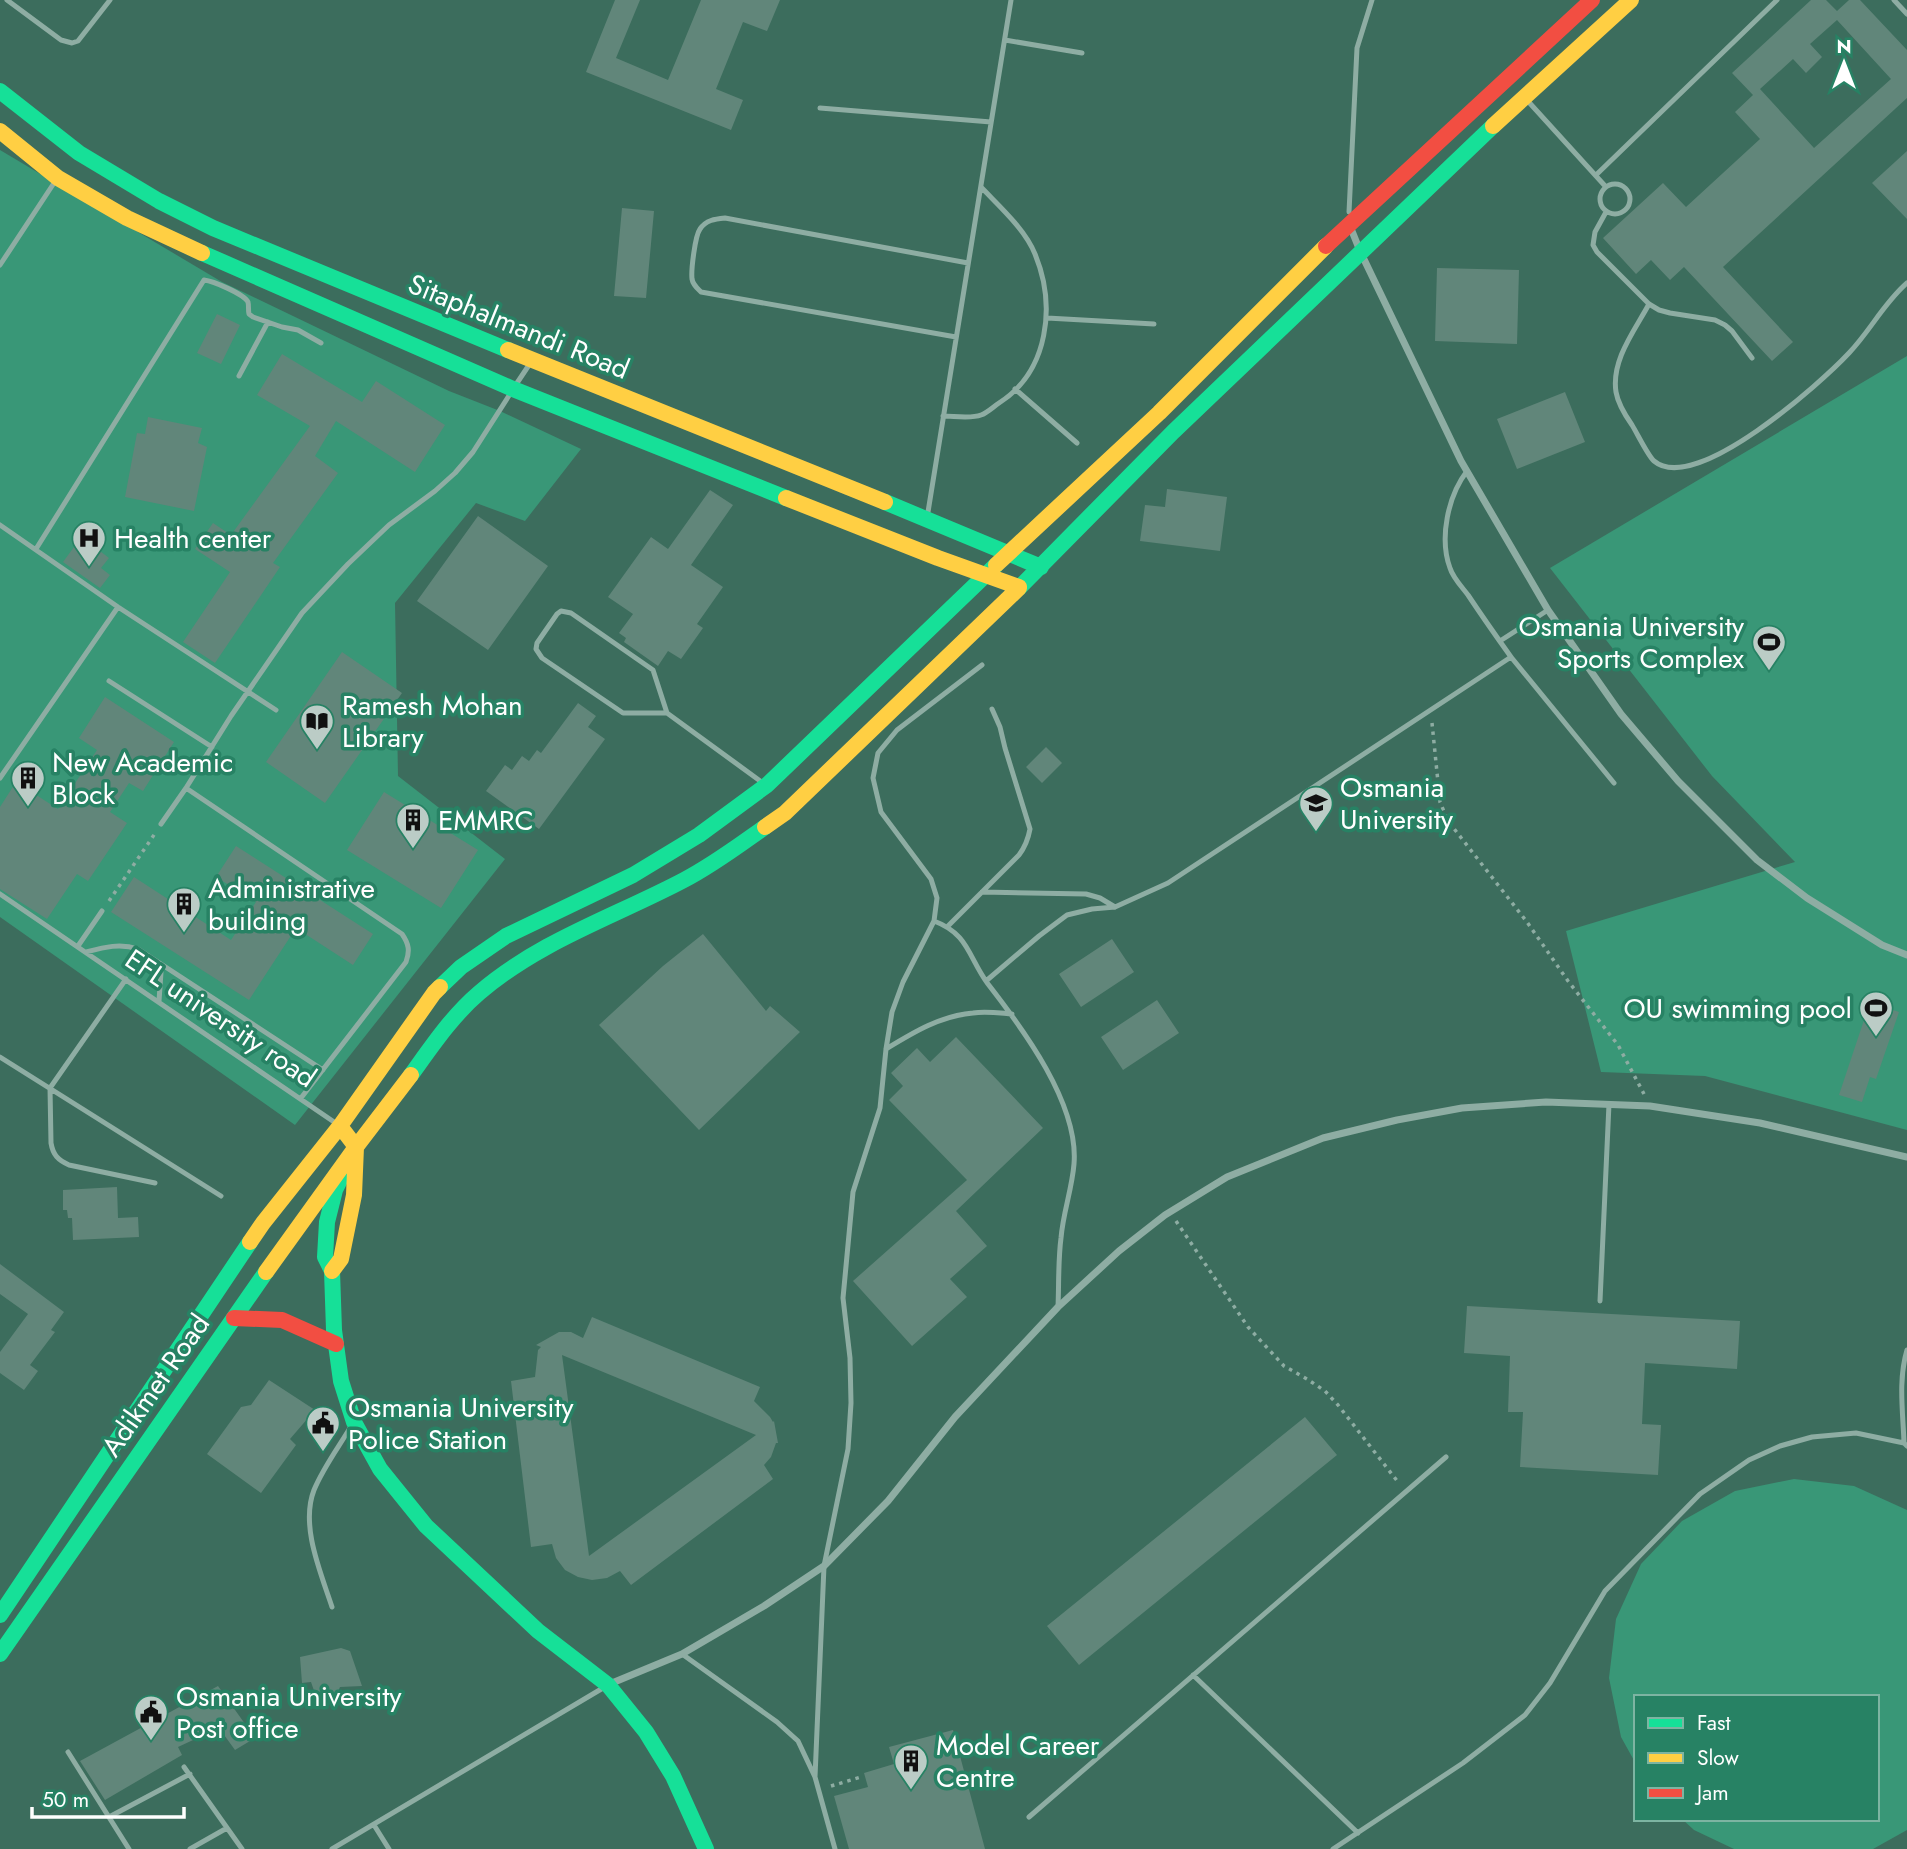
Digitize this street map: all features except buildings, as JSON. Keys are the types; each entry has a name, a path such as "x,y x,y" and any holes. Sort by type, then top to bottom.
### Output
{"main road":[{"name":"Adikmet Road","path":"0,1615 263,1223 340,1126 434,993 461,967 506,936 633,875 699,835 766,785 1159,413 1349,223 1592,0"},
{"name":"Adikmet Road","path":"0,1654 356,1147 460,1010 481,991 552,944 684,880 717,861 785,813 1041,567 1173,432 1360,250 1631,0"},
{"name":"Sitaphalmandi Road","path":"0,91 79,153 213,228 927,518 1041,567"},
{"name":"Sitaphalmandi Road","path":"0,131 58,178 127,218 513,389 925,553 1019,587"},
{"path":"340,1126 356,1147 354,1195 341,1259 332,1271 335,1344 341,1381 354,1422 380,1469 426,1526 538,1631 608,1685 646,1732 673,1776 706,1849"},
{"path":"234,1318 282,1320 335,1344"}],"street":[{"path":"1349,223 1467,471 1548,610 1621,714 1678,781 1757,860 1807,898 1882,945 1907,956"},
{"path":"608,1685 682,1654 764,1606 824,1566 888,1502 955,1417 1058,1307 1119,1251 1170,1212 1227,1177 1323,1138 1397,1120 1462,1108 1546,1102 1650,1106 1760,1123 1907,1157"}],"lane":[{"path":"7,0 61,40 72,43 78,41 110,0"},
{"path":"927,518 1011,0"},
{"path":"1349,223 1357,48 1372,0"},
{"path":"1597,175 1777,0"},
{"path":"1894,0 1907,14"},
{"path":"1005,40 1082,53"},
{"path":"1507,78 1606,187"},
{"path":"820,108 991,122"},
{"path":"0,265 58,178"},
{"path":"1614,185 1628,192 1628,207 1614,214 1606,212 1600,199 1606,187 1614,185"},
{"path":"943,416 980,416 1008,397 1029,373 1041,350 1047,318 1043,280 1034,252 1015,223 981,187"},
{"path":"1606,212 1595,232 1593,245 1649,304 1659,310 1715,320 1725,325 1752,358"},
{"path":"956,337 701,292 693,283 692,276 697,233 705,223 724,218 968,263"},
{"path":"36,549 201,283 213,281 244,298 248,303 249,314 268,323 298,330 321,343"},
{"path":"1649,304 1620,356 1616,373 1616,393 1622,409 1654,461 1676,468 1692,465 1730,448 1821,382 1852,350 1907,283"},
{"path":"1047,318 1154,324"},
{"path":"239,376 268,323"},
{"path":"161,824 302,613 389,525 455,474 473,452 533,360"},
{"path":"1015,389 1077,443"},
{"path":"1467,471 1460,481 1445,531 1450,570 1511,657 1614,783"},
{"path":"0,526 118,607 276,709"},
{"path":"0,778 118,607"},
{"path":"1500,641 1548,610"},
{"path":"667,713 623,713 542,658 536,649 537,643 557,614 561,611 570,613 653,670 667,713 766,785"},
{"path":"986,981 1067,915 1115,907 1168,883 1511,657"},
{"path":"815,1777 824,1566 848,1449 851,1403 850,1358 843,1298 853,1192 880,1108 892,1012 903,982 934,921 937,898 931,879 881,812 873,778 878,753 897,730 982,665"},
{"path":"109,681 212,747"},
{"path":"948,926 1019,855 1026,845 1030,829 1000,727 992,709"},
{"path":"186,788 402,934 406,941 409,954 406,962 301,1098"},
{"path":"982,892 1086,894 1115,907"},
{"name":"EFL university road","path":"0,894 340,1126"},
{"path":"78,946 102,911"},
{"path":"934,921 948,926 962,940 986,981 1012,1014 1050,1076 1062,1103 1072,1135 1074,1163 1061,1237 1058,1307"},
{"path":"86,952 125,945 138,949 323,1070"},
{"path":"153,959 161,972 159,1001"},
{"path":"126,979 50,1087 52,1152 60,1161 69,1165 155,1183"},
{"path":"886,1049 926,1025 949,1016 976,1012 1012,1014"},
{"path":"0,1057 221,1196"},
{"path":"1600,1301 1609,1104"},
{"path":"1334,1849 1463,1763 1525,1715 1550,1683 1605,1591 1700,1494 1749,1460 1780,1446 1812,1437 1856,1433 1906,1444 1902,1390 1907,1350"},
{"path":"332,1607 311,1542 310,1516 313,1492 354,1422"},
{"path":"1029,1817 1446,1457"},
{"path":"682,1654 789,1732 797,1741 815,1777 835,1849"},
{"path":"1193,1675 1358,1833"},
{"path":"332,1849 608,1685"},
{"path":"68,1752 130,1849"},
{"path":"184,1767 242,1849"},
{"path":"109,1817 190,1774"},
{"path":"374,1825 389,1849"},
{"path":"190,1849 227,1828"}],"path":[{"path":"1430,710 1440,802 1448,821 1618,1045 1650,1106"},
{"path":"109,901 155,832"},
{"path":"1170,1212 1248,1327 1284,1366 1325,1391 1405,1492"},
{"path":"819,1790 861,1777"}],"green space":[{"path":"0,150 222,282 449,391 500,411 581,449 525,521 476,503 395,603 398,776 505,859 295,1125 0,917"},
{"name":"Osmania University Sports Complex","path":"1907,356 1907,1130 1705,1076 1601,1072 1566,931 1795,862 1712,776 1550,568"},
{"path":"1794,1479 1854,1486 1907,1510 1907,1830 1873,1849 1734,1849 1694,1830 1684,1821 1879,1821 1879,1695 1634,1695 1634,1760 1621,1737 1609,1678 1616,1619 1641,1564 1682,1521 1735,1491"}],"traffic: fast":[{"path":"0,91 79,153 159,201 213,228 508,350"},
{"path":"1019,588 1173,432 1493,126"},
{"path":"202,253 513,389 786,498"},
{"path":"885,502 1041,567"},
{"path":"440,987 461,967 506,936 633,875 699,835 767,785 996,565"},
{"path":"411,1075 460,1011 502,975 578,930 695,874 765,827"},
{"path":"345,1170 335,1190 327,1222 325,1257 332,1271 334,1330 341,1381 354,1422 380,1469 426,1526 538,1631 608,1685 646,1732 673,1776 706,1849"},
{"path":"0,1615 250,1242"},
{"path":"0,1654 266,1272"}],"traffic: slow":[{"path":"1493,126 1631,0"},
{"path":"0,131 58,178 127,218 202,253"},
{"path":"996,565 1159,413 1326,246"},
{"path":"508,350 885,502"},
{"path":"786,498 1019,587"},
{"path":"765,827 785,813 1019,588"},
{"path":"250,1242 340,1126 440,987"},
{"path":"266,1272 411,1075"},
{"path":"332,1271 341,1259 354,1195 356,1147 340,1126"}],"traffic: jam":[{"path":"1326,246 1592,0"},
{"path":"234,1318 282,1320 336,1344"}],"place":[{"name":"Health center","path":"89,568"},
{"name":"Osmania University Sports Complex","path":"1769,672"},
{"name":"Ramesh Mohan Library","path":"317,751"},
{"name":"New Academic Block","path":"28,808"},
{"name":"Osmania University","path":"1316,833"},
{"name":"EMMRC","path":"413,850"},
{"name":"Administrative building","path":"184,934"},
{"name":"OU swimming pool","path":"1876,1038"},
{"name":"Osmania University Police Station","path":"323,1453"},
{"name":"Osmania University Post office","path":"151,1742"},
{"name":"Model Career Centre","path":"911,1791"}]}
